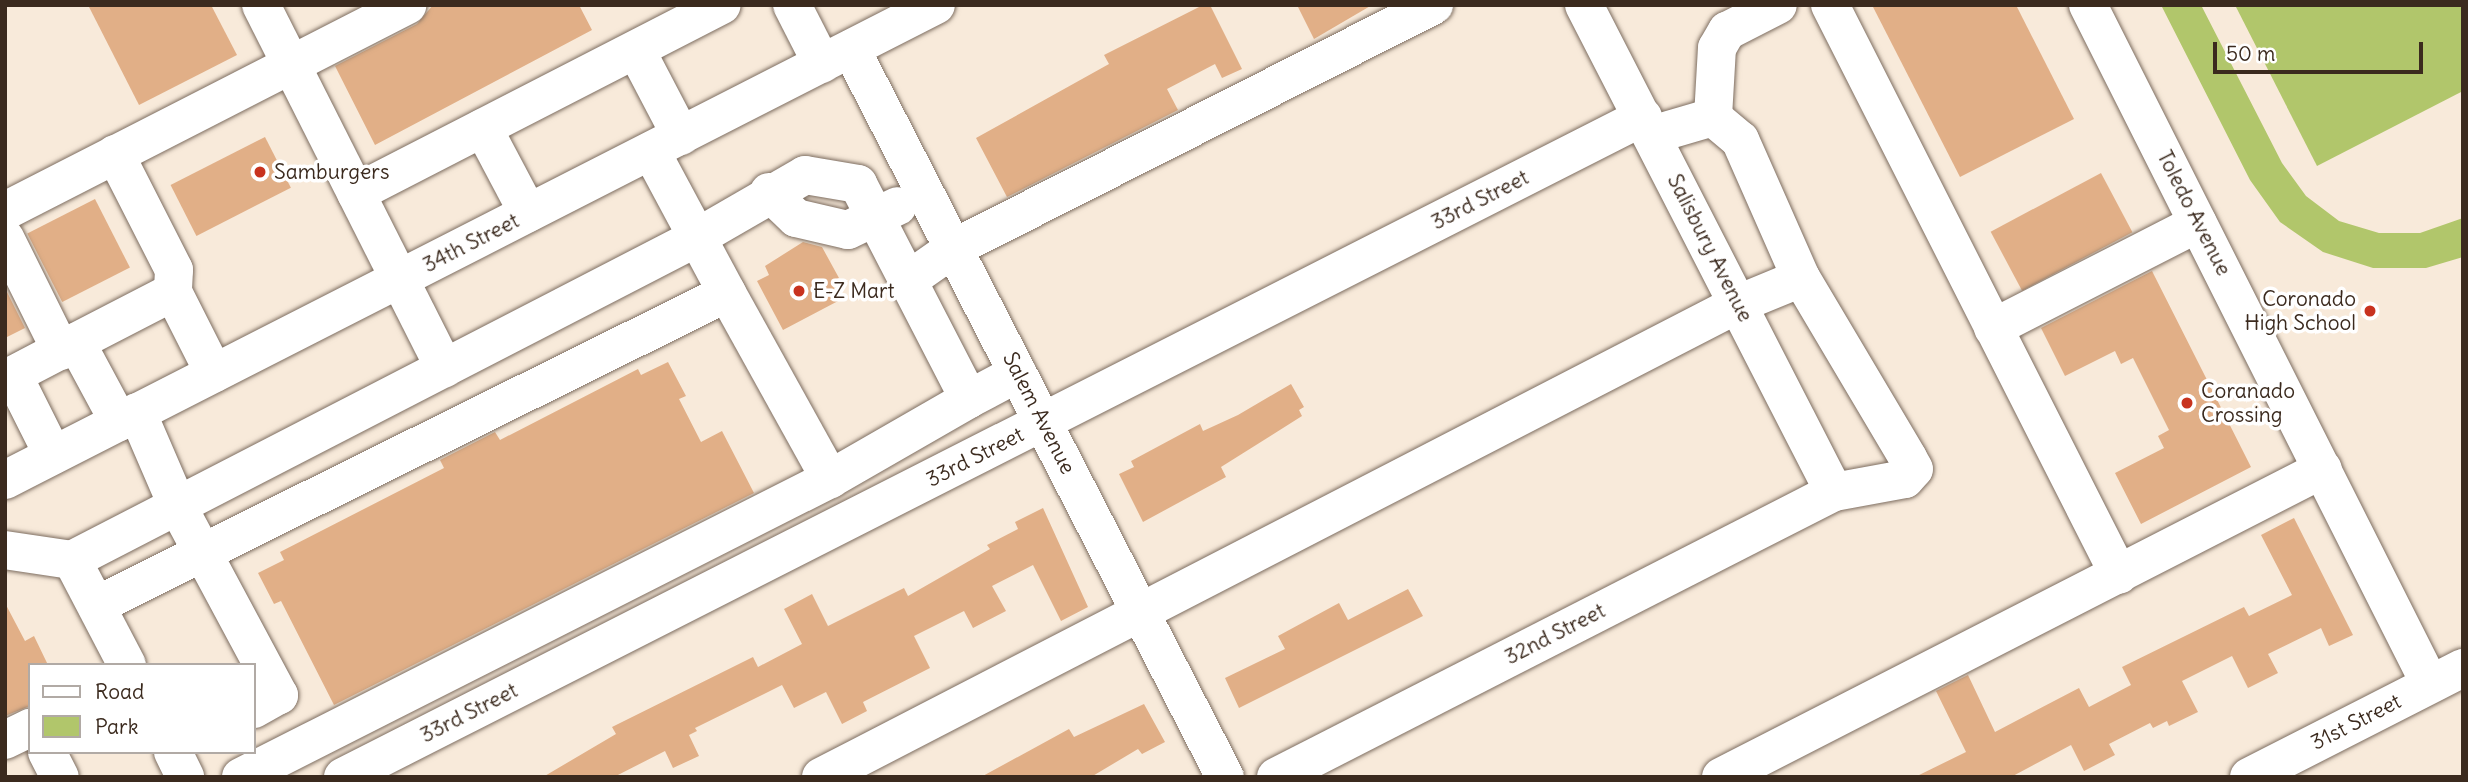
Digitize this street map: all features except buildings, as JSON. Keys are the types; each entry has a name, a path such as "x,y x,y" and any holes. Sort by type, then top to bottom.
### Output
{"street":[{"path":"261,5 444,368"},
{"path":"5,211 407,5"},
{"path":"356,193 722,5"},
{"name":"Salem Avenue","path":"792,5 836,56 925,192 1225,777"},
{"path":"907,281 954,248 1434,5"},
{"name":"Salisbury Avenue","path":"1584,5 1834,492"},
{"path":"821,777 1738,303 1801,278 1740,140 1713,117 1717,48 1727,31 1778,5"},
{"path":"1830,5 2119,575"},
{"name":"Toledo Avenue","path":"2088,5 2323,469 2447,676"},
{"name":"34th Street","path":"5,480 836,56 920,9"},
{"path":"636,50 696,238 830,479"},
{"name":"33rd Street","path":"343,777 1044,423 1647,126 1713,117"},
{"path":"483,128 528,213"},
{"path":"115,154 174,270 173,292 214,373"},
{"path":"5,550 72,560 696,238 769,192 804,175 859,184 969,399"},
{"path":"877,218 925,192"},
{"path":"1993,328 2198,223"},
{"path":"5,238 69,346 128,417 279,695 256,708"},
{"name":"32nd Street","path":"1276,777 1834,492 1905,479 1914,469 1801,278"},
{"path":"53,455 9,377 173,292"},
{"path":"97,605 726,293"},
{"path":"940,344 990,319"},
{"path":"241,777 830,479 1018,373"},
{"path":"1721,777 2323,469"},
{"path":"72,560 126,663"},
{"name":"31st Street","path":"2249,777 2447,676"},
{"path":"5,740 28,729"},
{"path":"48,754 60,777"},
{"path":"174,754 185,777"}],"green space":[{"path":"2161,5 2201,5 2282,163 2306,196 2339,221 2379,233 2420,233 2463,218 2463,257 2426,268 2373,268 2323,252 2280,222 2250,180"},
{"path":"2235,5 2463,5 2463,91 2317,166"}],"place":[{"name":"Samburgers","path":"260,172"},
{"name":"E-Z Mart","path":"799,291"},
{"name":"Coronado High School","path":"2370,311"},
{"name":"Coranado Crossing","path":"2187,403"}]}
